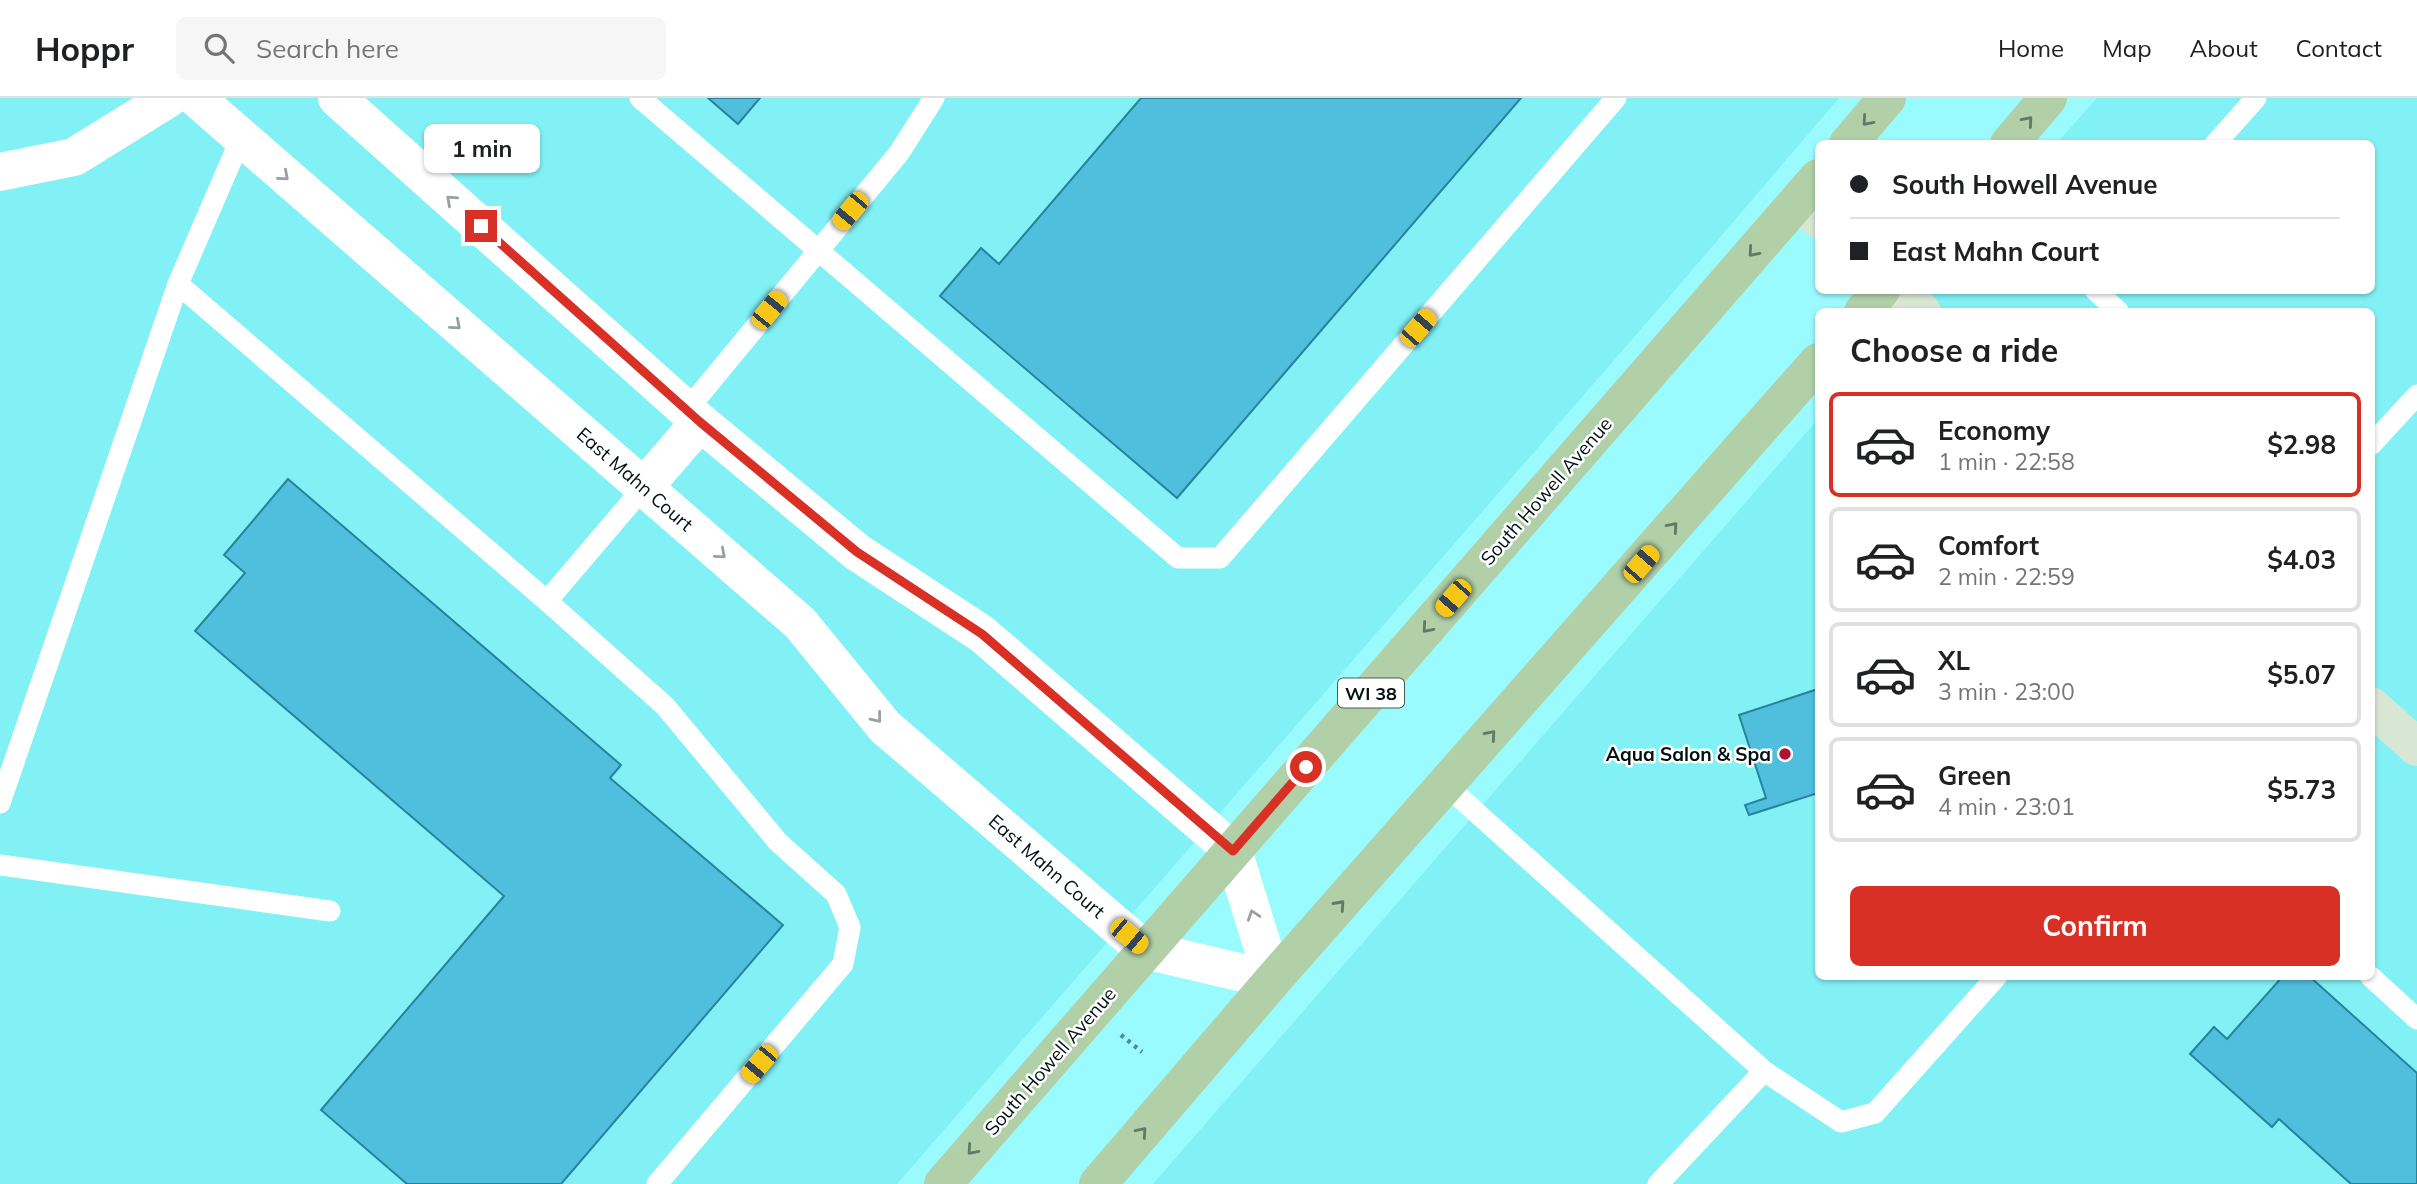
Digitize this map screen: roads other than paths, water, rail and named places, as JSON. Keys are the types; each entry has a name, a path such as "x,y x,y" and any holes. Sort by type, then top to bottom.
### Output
{"main road":[{"path":"1851,140 1887,98"},
{"path":"2012,140 2048,98"},
{"name":"South Howell Avenue","path":"943,1184 1145,950 1812,199"},
{"path":"1866,308 1878,294"},
{"path":"1098,1184 1273,980 1447,786 1815,365"}],"street":[{"path":"0,172 74,157 169,98"},
{"name":"East Mahn Court","path":"196,98 800,623 885,727 1145,950 1273,980"},
{"path":"337,98 694,416 857,552 982,634 1233,851 1273,980"},
{"path":"1903,294 1918,308"},
{"path":"644,487 694,416"},
{"path":"2375,716 2417,747"}],"lane":[{"path":"640,98 1178,558 1220,558 1616,98"},
{"path":"694,416 818,250 899,153 934,98"},
{"path":"2219,140 2256,98"},
{"path":"0,803 178,284 241,138"},
{"path":"178,284 665,706 778,842 836,894 850,927 843,964 657,1184"},
{"path":"2099,294 2115,308"},
{"path":"2375,441 2417,395"},
{"path":"547,601 644,487"},
{"path":"1447,786 1764,1071 1841,1122 1875,1113 1993,980"},
{"path":"0,865 330,911"},
{"path":"2374,980 2417,1019"},
{"path":"1658,1184 1764,1071"}],"place":[{"name":"Aqua Salon & Spa","path":"1785,754"}]}
